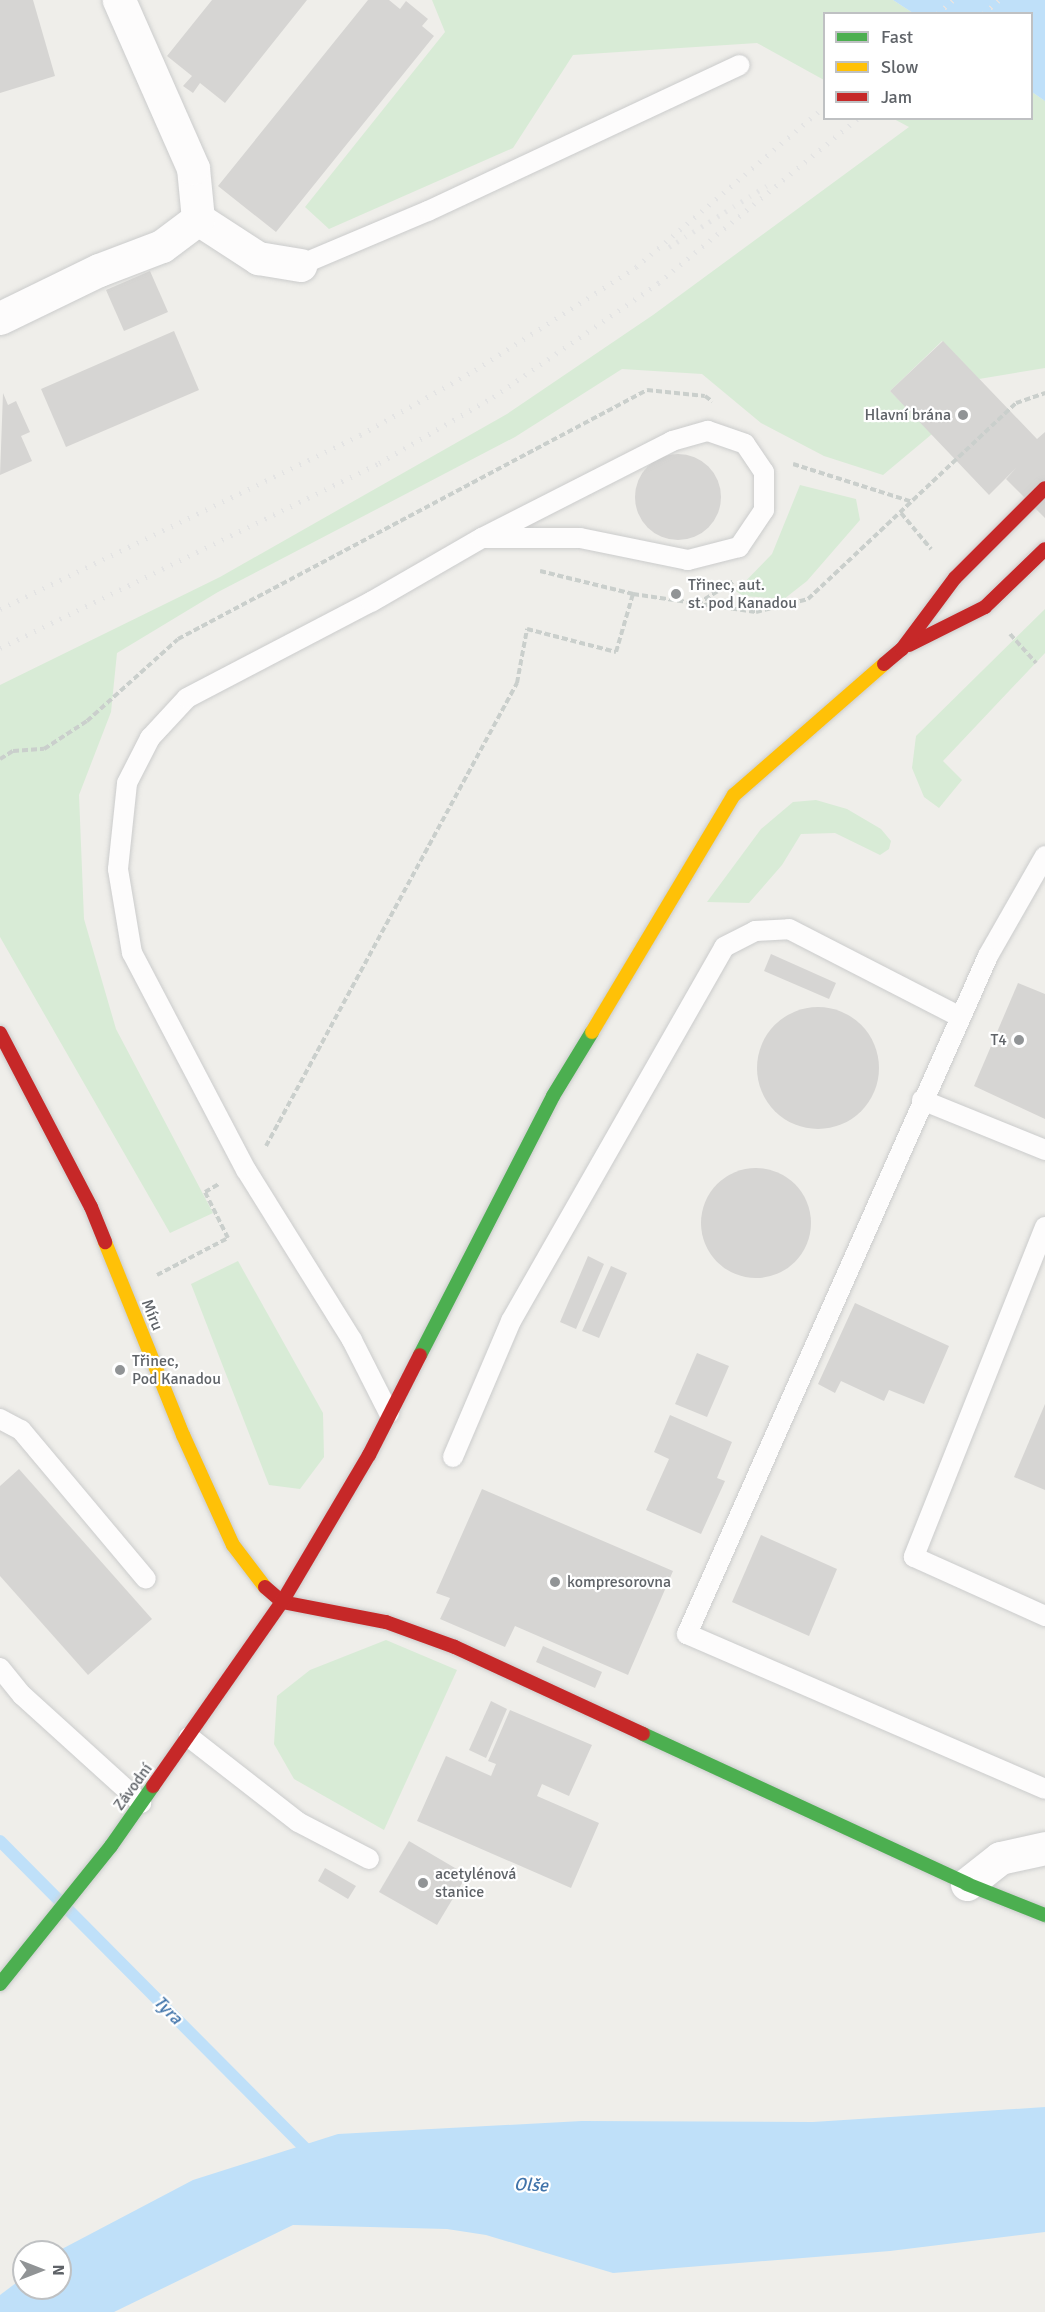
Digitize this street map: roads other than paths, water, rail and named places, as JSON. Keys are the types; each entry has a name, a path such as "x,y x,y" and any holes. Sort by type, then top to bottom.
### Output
{"street":[{"path":"119,0 192,168 198,219"},
{"path":"0,318 99,270 162,246 198,219"},
{"path":"198,219 258,258 300,265"},
{"path":"902,649 955,578 1045,488"},
{"path":"902,649 985,607 1045,549"},
{"name":"Závodní","path":"0,1984 111,1846 282,1602 369,1455 554,1096 734,795 902,649"},
{"name":"Míru","path":"0,1033 91,1207 233,1545 258,1581 282,1602"},
{"path":"282,1602 386,1622 455,1647 967,1884 1045,1915"},
{"path":"967,1884 1000,1858 1045,1848"}],"lane":[{"path":"300,265 428,211 739,65"},
{"path":"389,1413 352,1341 246,1170 132,953 118,869 127,783 150,738 187,698 352,612 482,538 672,441 708,431 745,444 764,472 764,510 739,548 688,560 580,538 482,538"},
{"path":"1045,856 988,956 922,1100 687,1634 1045,1789"},
{"path":"453,1456 511,1321 724,947 755,931 789,929 960,1017"},
{"path":"922,1100 1045,1150"},
{"path":"1045,1227 914,1557 1045,1616"},
{"path":"0,1419 21,1430 146,1579"},
{"path":"0,1668 22,1695 141,1803"},
{"path":"189,1737 298,1822 369,1859"}],"water":[{"path":"893,0 1045,0 1045,101 1033,93 1033,12 911,12"},
{"name":"Olše","path":"1045,2107 1045,2232 890,2251 613,2273 486,2235 447,2229 293,2225 114,2312 0,2312 0,2295 12,2286 12,2300 72,2300 72,2244 193,2180 338,2134 582,2121 813,2122"}],"waterway":[{"name":"Tyra","path":"0,1841 314,2157"}],"railway":[{"path":"939,12 953,0"},
{"path":"985,12 999,0"},
{"path":"0,609 360,435 475,370 636,267 823,108"},
{"path":"0,648 379,463 493,397 658,283 856,120"},
{"path":"669,247 771,183"}],"place":[{"name":"Hlavní brána","path":"963,415"},
{"name":"Třinec, aut. st. pod Kanadou","path":"676,594"},
{"name":"T4","path":"1019,1040"},
{"name":"Třinec, Pod Kanadou","path":"120,1370"},
{"name":"kompresorovna","path":"555,1582"},
{"name":"acetylénová stanice","path":"423,1883"}]}
